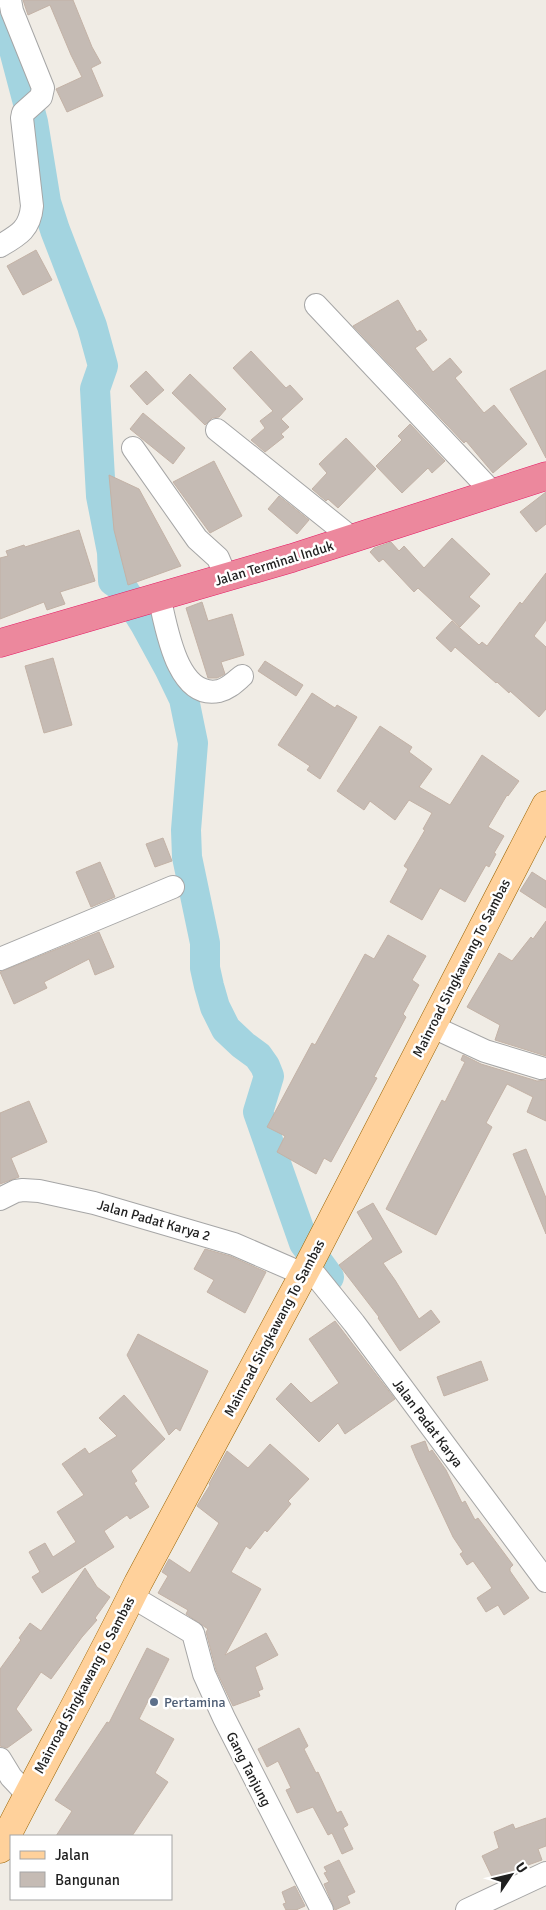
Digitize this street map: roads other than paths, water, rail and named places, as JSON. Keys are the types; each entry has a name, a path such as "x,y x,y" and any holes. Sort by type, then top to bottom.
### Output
{"highway":[{"name":"Jalan Terminal Induk","path":"0,643 353,539 546,476"}],"main road":[{"name":"Mainroad Singkawang To Sambas","path":"0,1849 27,1794 309,1262 546,805"}],"street":[{"path":"0,246 24,230 31,218 32,206 22,124 24,113 41,98 43,88 12,11 10,0"},
{"path":"316,305 492,493"},
{"path":"217,430 353,539"},
{"path":"133,448 197,539 218,558 226,577"},
{"path":"147,600 176,661 193,685 205,690 219,691 230,686 242,676"},
{"path":"0,959 173,887"},
{"path":"430,1026 486,1051 541,1068"},
{"name":"Jalan Padat Karya 2","path":"0,1199 16,1191 39,1191 94,1203 234,1244 309,1262"},
{"name":"Jalan Padat Karya","path":"309,1262 546,1581"},
{"name":"Gang Tanjung","path":"132,1596 188,1629 193,1634 204,1674 224,1718 322,1910"},
{"path":"0,1759 11,1777 27,1794"},
{"path":"467,1910 546,1873"}],"waterway":[{"path":"0,11 14,50 33,122 46,202 92,326 103,366 95,389 101,496 112,552 113,581 122,587 145,624 184,699 193,743 186,830 187,857 205,943 205,968 209,986 215,1007 226,1029 258,1056 265,1066 269,1076 258,1112 304,1243 329,1277"}],"place":[{"name":"Pertamina","path":"154,1702"}]}
